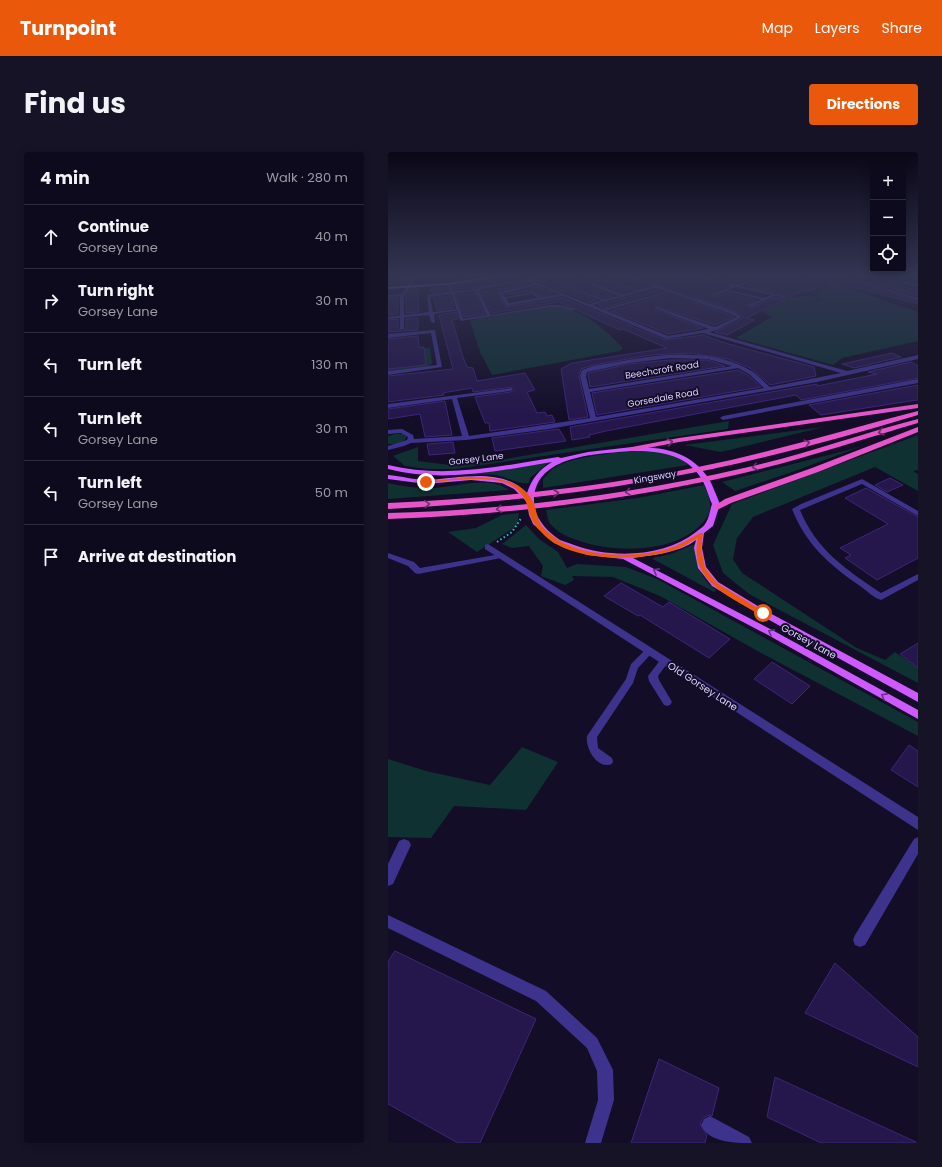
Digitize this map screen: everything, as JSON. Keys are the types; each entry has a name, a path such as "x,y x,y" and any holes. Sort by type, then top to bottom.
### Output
{"highway":[{"path":"632,449 679,440 918,406"},
{"name":"Kingsway","path":"388,506 502,498 569,491 653,478 743,460 918,413"},
{"name":"Kingsway","path":"388,516 520,506 650,488 720,476 774,463 918,421"},
{"path":"717,507 728,501 815,470 918,429"}],"main road":[{"name":"Gorsey Lane","path":"388,467 416,474 444,474 632,449 662,450 683,456 690,462 713,490 717,507"},
{"path":"568,458 544,470 534,480 530,502 533,516 544,532 560,544 590,554 642,556 673,549 702,534 715,516 717,507"},
{"name":"Gorsey Lane","path":"388,477 426,482 471,478 503,481 517,487 530,502"},
{"name":"Gorsey Lane","path":"702,534 698,548 702,568 715,584 763,613 918,698"},
{"name":"Gorsey Lane","path":"623,556 638,562 771,633 918,715"}],"street":[{"path":"402,322 402,329"},
{"path":"631,322 668,338 706,332 728,322"},
{"path":"697,322 715,329"},
{"path":"388,336 433,331 440,366 388,373"},
{"path":"706,332 847,373"},
{"path":"593,419 588,391 583,376 584,370 594,368 672,356 719,360 746,370 768,388"},
{"name":"Gorsedale Road","path":"388,448 402,445 410,441 466,438 549,427 768,388 847,373 918,357"},
{"name":"Beechcroft Road","path":"588,391 739,367"},
{"path":"388,406 510,389"},
{"path":"454,397 466,438"},
{"path":"388,432 406,432 411,436 410,441"},
{"name":"Old Gorsey Lane","path":"488,548 918,824"},
{"path":"388,880 404,845"},
{"path":"710,1125 743,1143"}],"lane":[{"path":"723,418 918,381"},
{"path":"918,514 862,481 803,505 796,510 809,533 834,563 881,597 918,577"},
{"path":"388,555 411,564 418,571 501,556"},
{"path":"608,761 595,753 592,747 592,736 630,680 634,666 649,651"},
{"path":"664,661 653,676 654,681 667,702"},
{"path":"860,940 918,843"},
{"path":"388,921 541,996 592,1042 605,1070 606,1100 593,1143"}],"path":[{"path":"488,548 513,532 519,525 522,516"}],"green space":[{"path":"470,322 595,322 623,348 620,351 492,375 480,352"},
{"path":"763,322 918,322 918,341 842,358 833,365 736,338"},
{"path":"430,347 432,364 428,366 388,371 388,359"},
{"path":"729,421 728,429 455,469 428,469 405,466 393,456 418,447 418,461 450,465 494,461"},
{"path":"824,427 721,452 684,445"},
{"path":"403,434 407,437 396,444 388,444 388,436"},
{"path":"918,435 918,470 913,471 918,474 918,491 875,467 753,517 737,538 733,559 742,573 857,648 885,660 895,652 918,668 918,683 749,594 723,573 713,545 732,504"},
{"path":"860,447 735,491 722,482"},
{"path":"654,450 668,453 677,457 688,465 543,488 543,479 554,468 563,464 602,454"},
{"path":"548,463 530,478 529,483 518,482 496,475 461,476"},
{"path":"388,483 411,487 434,488 472,483 492,483 509,490 388,499"},
{"path":"704,485 710,501 710,509 707,517 696,529 681,539 664,545 626,549 589,544 571,538 554,528 548,520 546,510 638,498"},
{"path":"519,513 517,526 477,552 448,532 476,528 502,515"},
{"path":"526,525 539,539 558,552 567,568 577,564 626,567 657,579 918,722 918,736 761,653 660,596 613,577 572,576 574,580 565,585 541,576 543,566 529,546 512,548 502,544"},
{"path":"695,544 698,565 702,575 716,590 714,592 653,559 671,554"},
{"path":"522,747 558,762 526,810 454,806 431,838 388,837 388,759 426,771 490,785"}],"building":[{"path":"388,322 398,322 398,329 402,331 388,332"},
{"path":"406,322 418,322 418,330 403,331 406,329"},
{"path":"441,322 453,322 467,367 473,368 477,381 525,373 535,390 527,392 537,413 545,412 547,416 552,415 555,422 490,431 489,423 485,423 475,397 510,392 514,390 512,387 473,392 472,388 443,393 444,395 388,402 388,376 453,369"},
{"path":"603,322 622,322 665,340 703,335 725,343 814,367 816,376 770,385 750,368 728,359 690,353 651,355 593,365 581,369 579,376 588,417 569,420 561,369 572,363 667,348 623,329 620,330"},
{"path":"639,322 688,322 703,328 668,334"},
{"path":"706,322 722,322 715,325"},
{"path":"735,322 751,322 727,335 715,332"},
{"path":"418,336 419,348 424,347 426,365 388,369 388,339"},
{"path":"892,353 901,357 854,368 842,364"},
{"path":"670,360 708,360 725,366 590,387 588,373 630,364"},
{"path":"911,362 918,366 918,378 801,400 796,395 606,431 589,435 590,437 572,440 570,427 817,384 817,386 877,374 868,372"},
{"path":"738,370 748,375 761,387 597,415 592,393"},
{"path":"918,385 918,400 821,415 809,405"},
{"path":"445,401 452,435 425,437 420,414 388,419 388,409"},
{"path":"559,429 566,441 495,451 492,438"},
{"path":"453,442 455,453 429,455 427,444"},
{"path":"890,478 903,485 887,492 875,485"},
{"path":"866,488 918,517 918,558 877,580 845,558 851,555 840,548 888,524 845,498"},
{"path":"621,583 663,607 669,602 730,639 709,658 640,615 638,616 604,596"},
{"path":"918,643 918,668 900,654"},
{"path":"772,662 810,686 792,704 754,679"},
{"path":"909,745 918,751 918,787 891,770"},
{"path":"395,951 536,1019 480,1143 458,1143 388,1104 388,961"},
{"path":"835,963 918,1037 918,1067 805,1013"},
{"path":"659,1059 719,1088 712,1116 709,1115 703,1118 700,1124 707,1135 705,1143 631,1143"},
{"path":"775,1077 918,1143 821,1143 767,1117"}],"route":[{"path":"426,482 471,478 490,479 503,481 517,487 530,502 535,522 548,536 560,544 590,554 608,556 642,556 673,549 702,534 698,548 702,568 715,584 763,613"}]}
